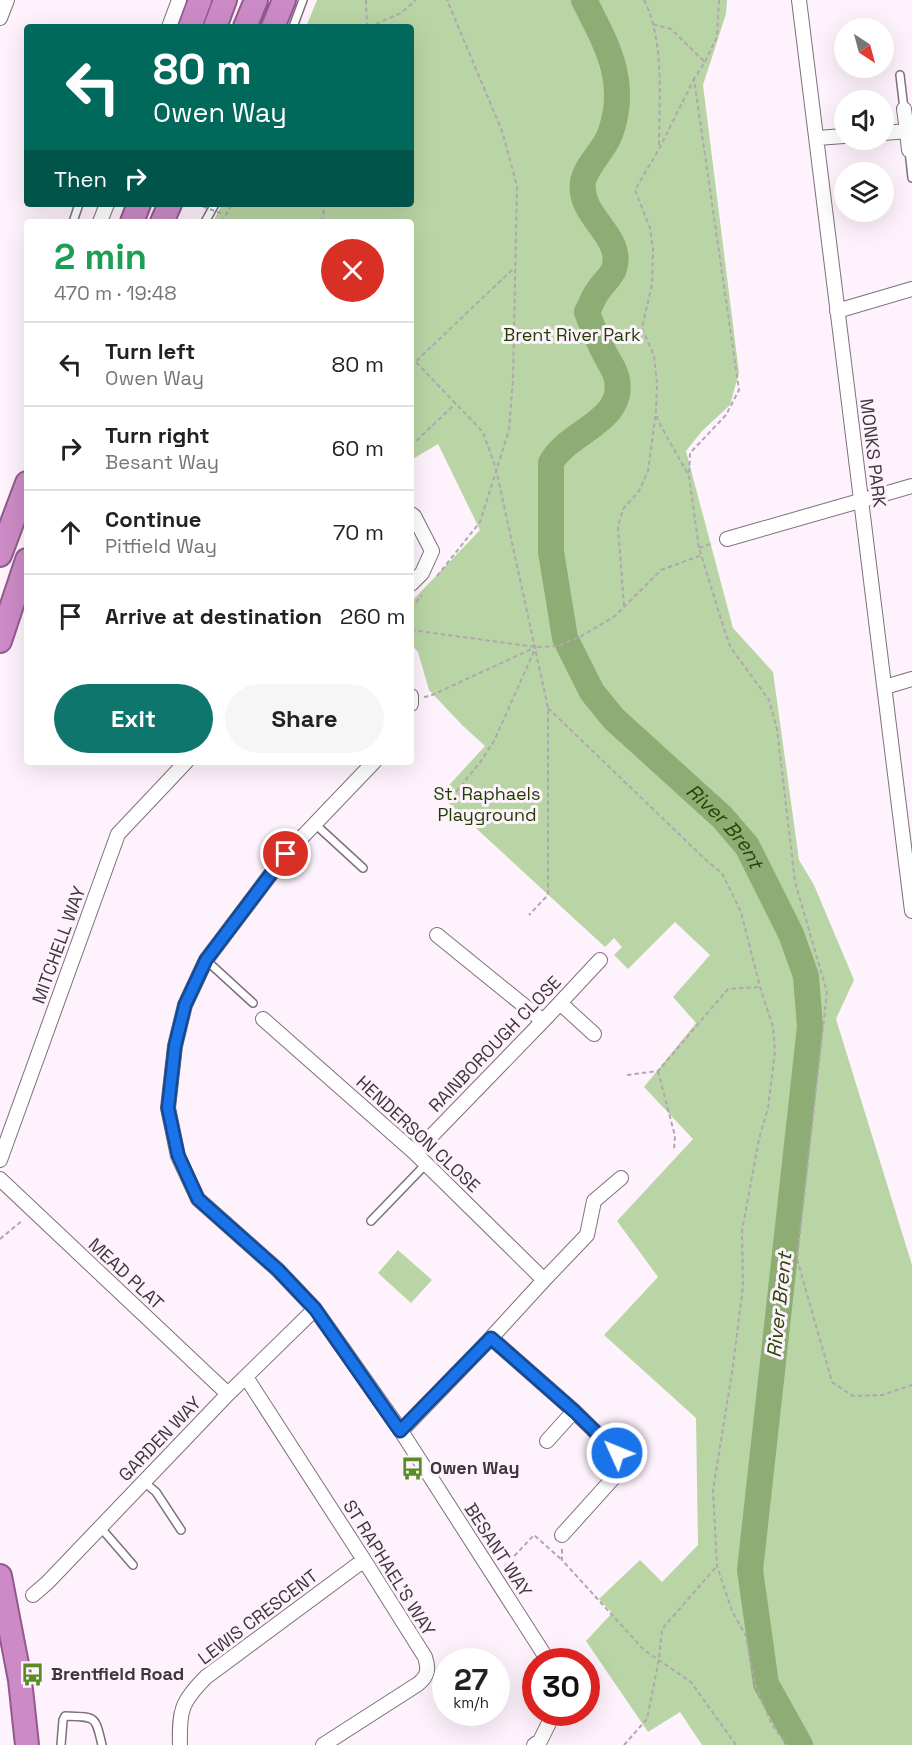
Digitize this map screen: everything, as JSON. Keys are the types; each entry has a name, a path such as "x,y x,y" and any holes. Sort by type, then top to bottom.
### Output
{"highway":[{"path":"191,24 200,0"},
{"path":"216,24 225,0"},
{"path":"246,24 256,0"},
{"path":"274,24 284,0"},
{"path":"0,555 24,491"},
{"path":"0,641 24,569"},
{"path":"0,1576 20,1680 27,1745"}],"street":[{"path":"0,18 7,0"},
{"path":"170,24 178,0"},
{"name":"MONKS PARK","path":"799,0 861,501 909,855 912,911"},
{"path":"904,109 909,150"},
{"path":"894,132 907,131"},
{"path":"817,138 834,137"},
{"path":"837,310 912,289"},
{"path":"727,539 912,486"},
{"path":"414,516 432,550 422,573 414,581"},
{"path":"885,687 912,679"},
{"name":"MITCHELL WAY","path":"0,1160 118,834 183,765"},
{"name":"BESANT WAY","path":"371,765 286,854 206,960 185,1005 175,1046 168,1108 178,1155 198,1199 278,1270 315,1309 400,1431 540,1648"},
{"path":"437,935 543,1022"},
{"name":"RAINBOROUGH CLOSE","path":"415,1153 600,960"},
{"path":"560,1003 594,1034"},
{"name":"HENDERSON CLOSE","path":"263,1019 415,1153 544,1280"},
{"path":"400,1431 587,1235 594,1201 621,1178"},
{"name":"MEAD PLAT","path":"0,1179 228,1395"},
{"name":"GARDEN WAY","path":"33,1595 48,1584 228,1395 315,1309"},
{"path":"491,1338 574,1411 617,1453 617,1474 562,1535"},
{"name":"ST RAPHAEL'S WAY","path":"246,1377 364,1560 428,1667 425,1678 418,1684 324,1745"},
{"path":"547,1441 574,1411"},
{"name":"LEWIS CRESCENT","path":"180,1745 179,1727 182,1708 190,1693 206,1677 364,1560"},
{"path":"534,1745 540,1741 548,1726"}],"lane":[{"path":"294,24 303,0"},
{"path":"900,75 904,109"},
{"path":"909,150 912,178"},
{"path":"315,824 363,868"},
{"path":"206,960 253,1003"},
{"path":"371,1221 426,1164"},
{"path":"144,1482 156,1492 181,1530"},
{"path":"100,1528 133,1565"},
{"path":"61,1745 65,1716 90,1716 97,1723 102,1745"}],"path":[{"path":"366,0 368,24"},
{"path":"375,24 401,13 416,0"},
{"path":"432,582 480,522 509,430 513,379 517,186 502,131 447,0"},
{"path":"644,0 653,23 659,64 659,149"},
{"path":"624,606 618,527 623,509 639,491 648,471 656,411 657,383 654,356 642,328 652,284 653,249 650,228 635,190 717,37 719,0"},
{"path":"653,23 671,29 705,62"},
{"path":"694,79 739,390 726,415 690,453 689,476 699,548 731,648 769,700 777,729 795,882 827,992 797,1258 832,1382 853,1396 882,1395 912,1385"},
{"path":"204,207 220,213 221,211"},
{"path":"322,217 324,207"},
{"path":"514,268 415,362 483,432 496,469 536,647 548,708 548,895 529,915"},
{"path":"414,443 456,403"},
{"path":"656,411 658,421 689,476"},
{"path":"414,630 536,647 558,646 580,637 615,616 660,570 702,555"},
{"path":"414,604 425,591"},
{"path":"414,699 430,696 536,647"},
{"path":"456,792 494,741 536,647"},
{"path":"548,708 722,873 741,912 760,987 773,1027 775,1051 768,1108 759,1139 742,1231 743,1286 713,1490 717,1566 732,1611 746,1636 756,1684 772,1725 787,1745"},
{"path":"627,1075 658,1071 728,989 760,987"},
{"path":"658,1071 675,1136 674,1149"},
{"path":"0,1239 34,1211"},
{"path":"495,1578 534,1535 562,1560 644,1650 691,1682 736,1745"},
{"path":"562,1535 562,1560"},
{"path":"624,1745 647,1719 659,1659 662,1629 717,1566"}],"green space":[{"name":"Brent River Park","path":"317,0 727,0 726,14 703,85 739,373 730,405 702,431 686,451 733,628 773,672 799,860 814,885 854,980 836,1019 912,1265 912,1745 702,1745 680,1712 648,1732 600,1662 600,1648 591,1648 586,1641 612,1613 599,1599 640,1560 662,1582 698,1545 696,1418 604,1335 658,1277 617,1221 693,1139 644,1087 696,1023 673,997 710,955 675,922 628,969 614,955 622,947 614,938 605,947 440,795 485,746 429,690 418,652 414,647 414,599 480,530 438,444 414,458 414,219 214,219 220,207 414,207 414,24 307,24"},
{"path":"398,1250 432,1280 411,1303 378,1273"}],"waterway":[{"name":"River Brent","path":"584,0 607,49 616,81 617,98 610,134 587,170 583,182 583,194 587,206 608,236 616,257 613,272 596,293 587,312 615,373 617,394 604,417 558,452 551,463 551,552 565,638 592,692 614,719 722,817 747,846 791,934 806,976 810,1027 750,1570 766,1684 800,1745"}],"place":[{"name":"Owen Way","path":"412,1468"},
{"name":"Brentfield Road","path":"33,1674"}],"route":[{"path":"286,854 206,960 185,1005 175,1046 168,1108 178,1155 198,1199 278,1270 315,1309 400,1431 491,1338 574,1411 617,1453"}],"park label":[{"name":"St. Raphaels Playground","path":"487,804"}]}
